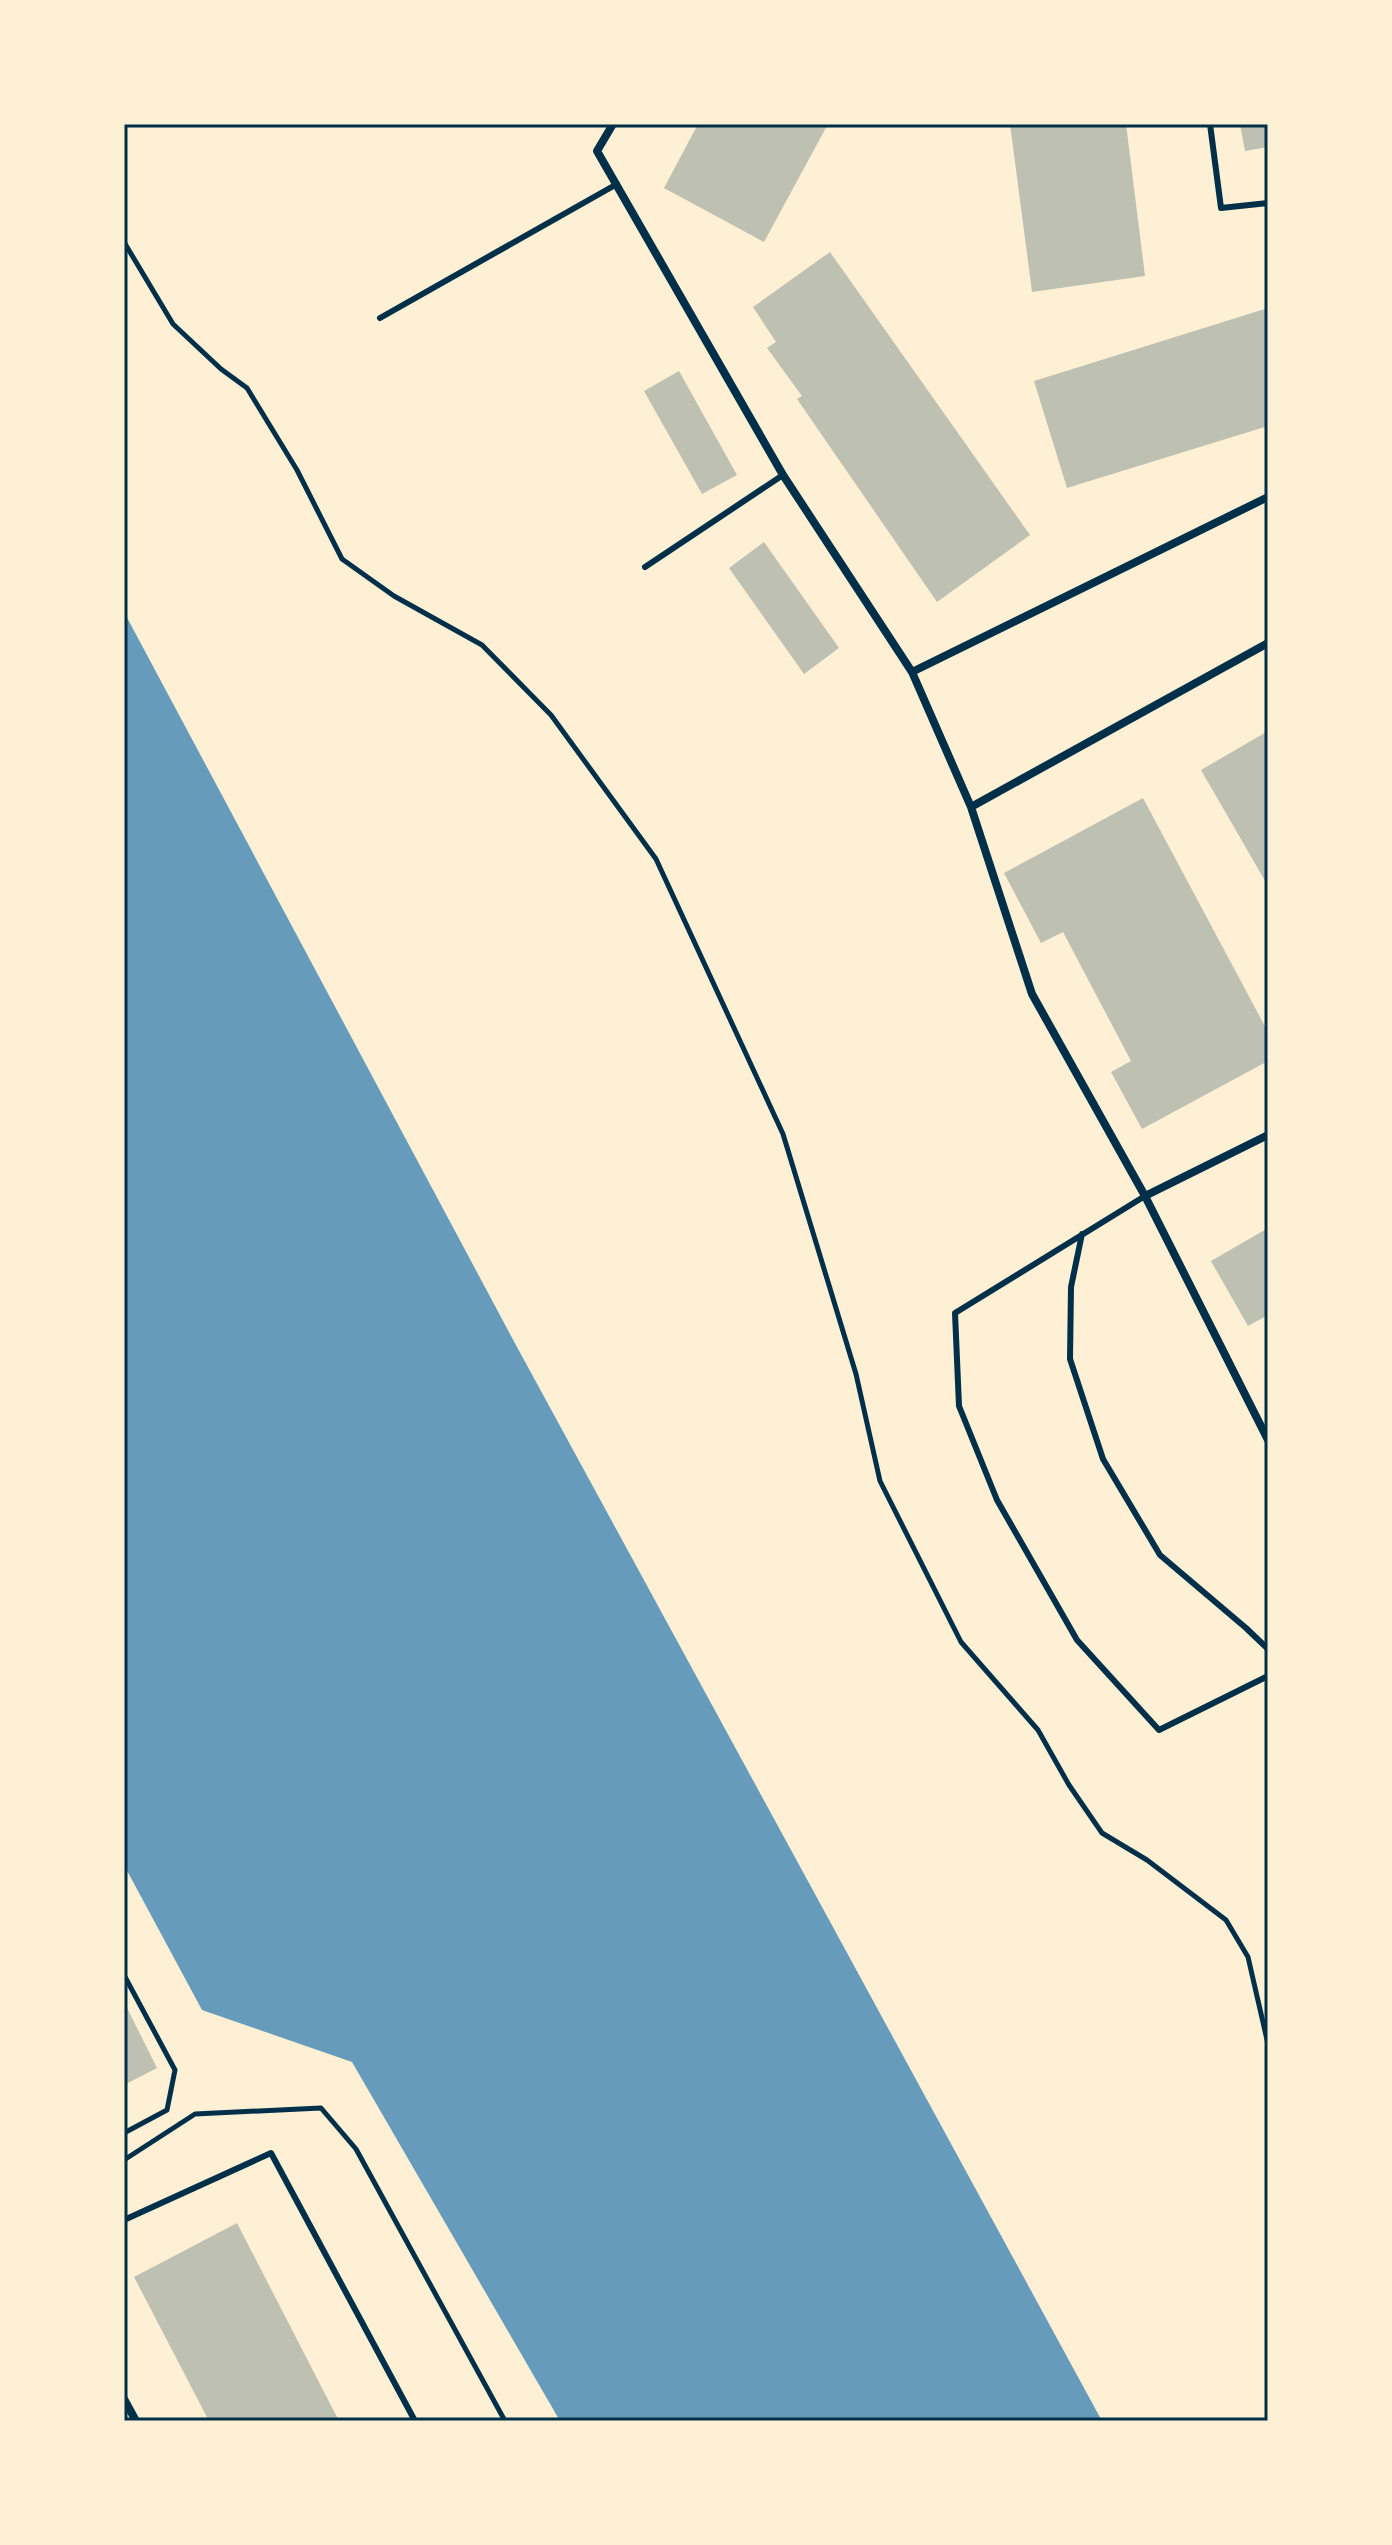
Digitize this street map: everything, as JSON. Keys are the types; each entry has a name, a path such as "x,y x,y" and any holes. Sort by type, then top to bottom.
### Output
{"street":[{"path":"613,124 597,151 783,475 912,672 971,807 1032,994 1145,1196 1268,1440"},
{"path":"912,672 1268,497"},
{"path":"971,807 1268,643"},
{"path":"1145,1196 1268,1135"},
{"path":"124,2399 136,2421"}],"lane":[{"path":"1210,124 1221,208 1268,203"},
{"path":"380,318 617,184"},
{"path":"645,567 783,475"},
{"path":"1145,1196 955,1313 959,1406 997,1500 1077,1640 1159,1730 1268,1676"},
{"path":"1082,1234 1071,1287 1070,1359 1103,1459 1160,1555 1268,1649"},
{"path":"124,2220 271,2153 415,2421"}],"path":[{"path":"124,242 173,324 221,369 247,388 297,470 342,559 394,596 482,645 551,715 656,859 783,1134 856,1374 880,1481 961,1642 1038,1730 1069,1785 1102,1833 1147,1860 1226,1920 1248,1957 1268,2044"},
{"path":"124,1975 175,2070 167,2110 124,2133"},
{"path":"124,2160 195,2114 321,2108 356,2149 505,2421"}],"water":[{"path":"124,612 517,1347 1102,2421 560,2421 352,2062 202,2010 124,1865"}],"building":[{"path":"698,124 828,124 764,242 664,188"},
{"path":"1010,124 1126,124 1145,276 1032,292"},
{"path":"1240,124 1268,124 1268,147 1245,151"},
{"path":"830,252 1030,535 937,602 797,399 802,396 767,348 776,342 753,307"},
{"path":"1268,308 1268,426 1067,488 1034,381"},
{"path":"679,371 737,475 702,494 644,391"},
{"path":"764,542 839,648 804,674 729,568"},
{"path":"1268,731 1268,886 1201,770"},
{"path":"1143,798 1268,1032 1268,1061 1142,1129 1111,1072 1131,1061 1063,932 1041,943 1004,873"},
{"path":"1268,1228 1268,1315 1248,1326 1211,1261"},
{"path":"124,2002 157,2068 124,2085"},
{"path":"237,2223 339,2421 209,2421 134,2277"}]}
